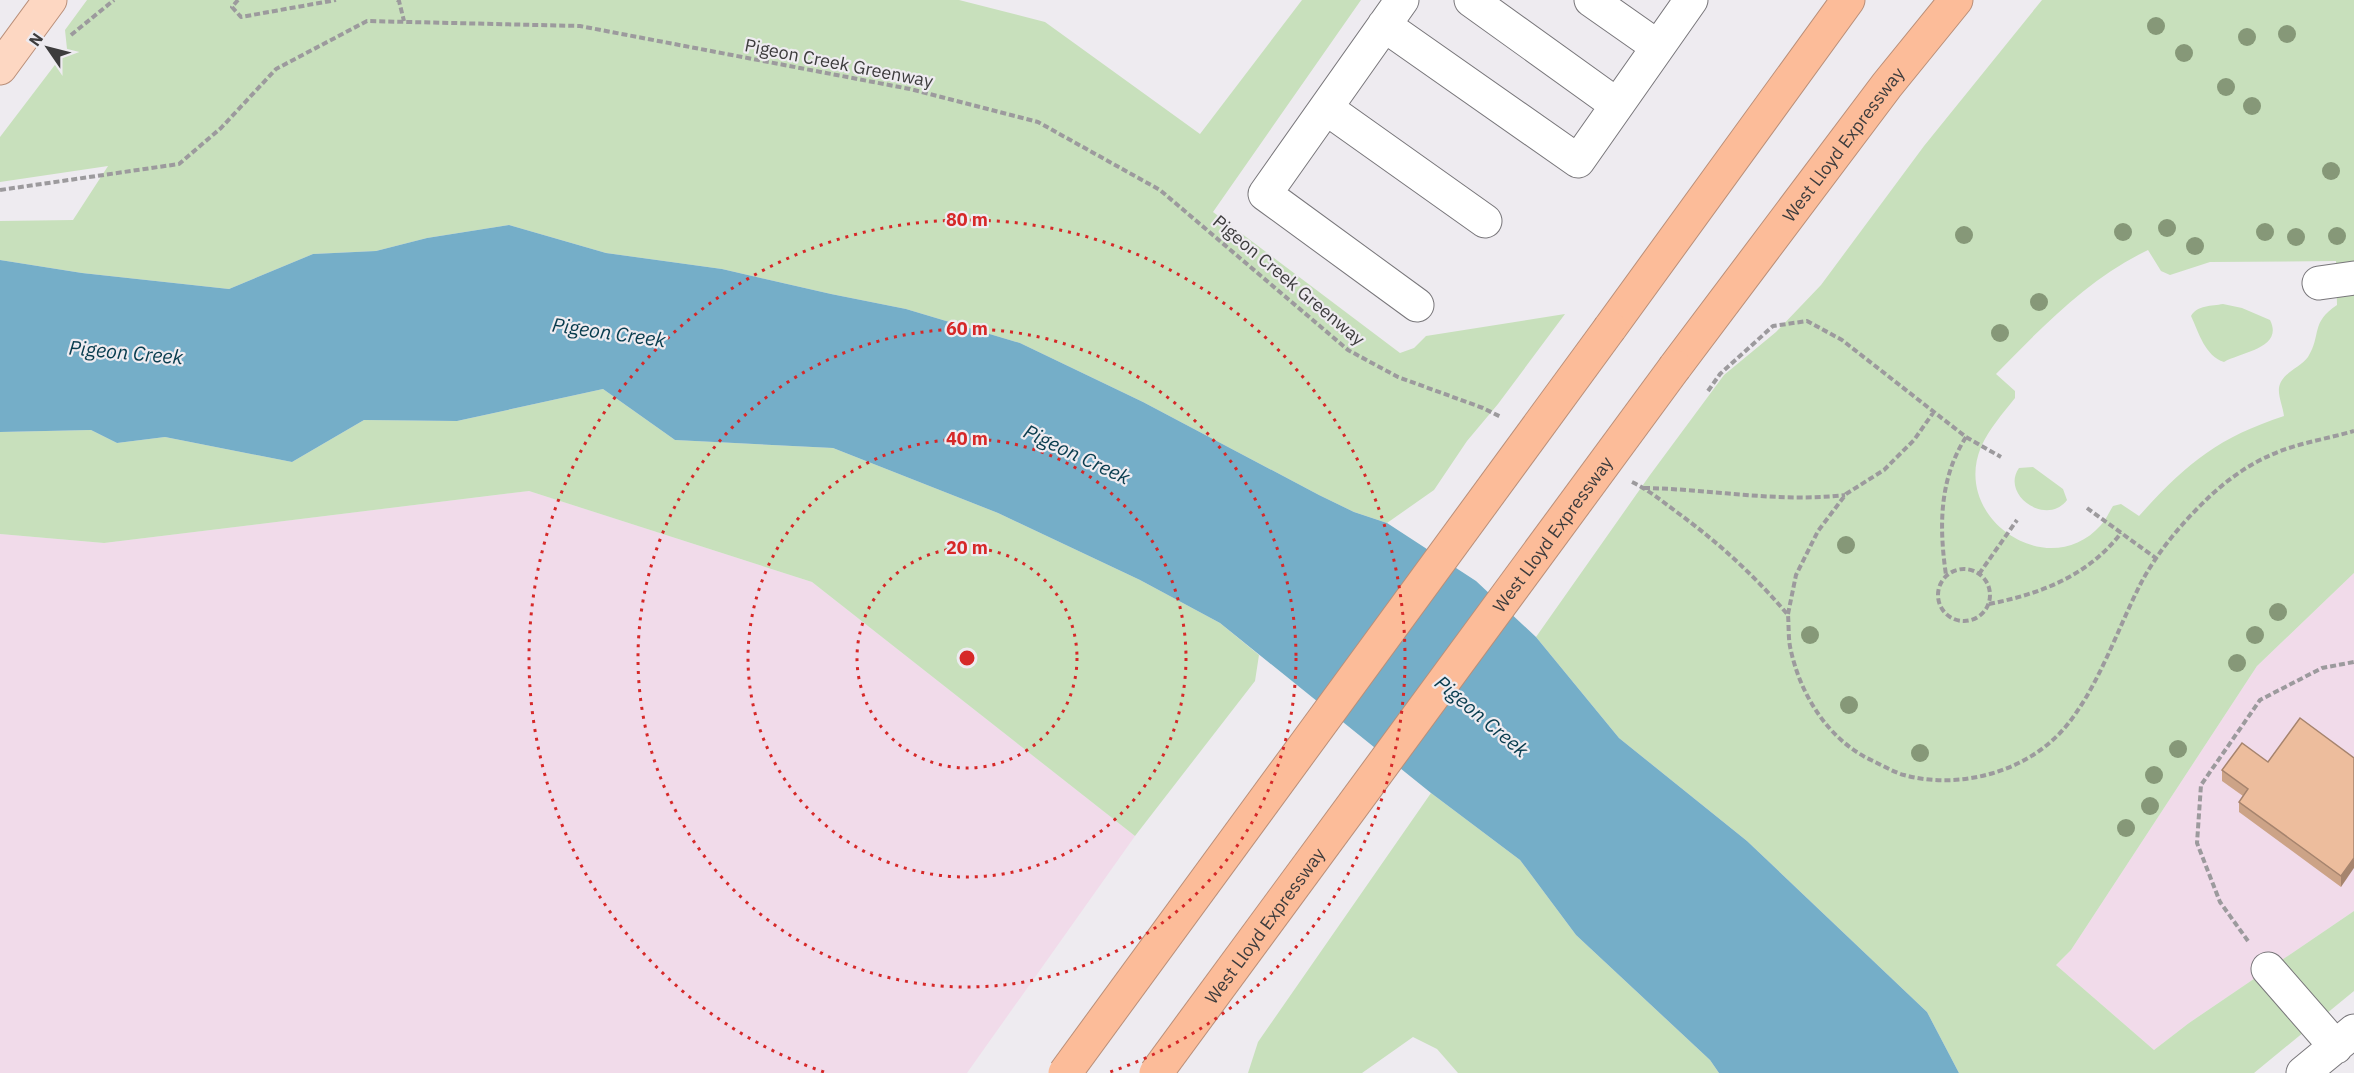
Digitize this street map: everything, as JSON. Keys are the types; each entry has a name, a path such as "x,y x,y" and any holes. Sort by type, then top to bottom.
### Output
{"highway":[{"path":"1734,156 1830,0"},
{"path":"1065,1073 1848,0"},
{"name":"West Lloyd Expressway","path":"1156,1073 1675,367 1887,85 1956,0"}],"main road":[{"path":"0,68 50,0"}],"street":[{"path":"1471,0 1617,105"},
{"path":"1591,0 1658,47"},
{"path":"1417,305 1265,194 1393,13 1578,161 1691,0"},
{"path":"1326,108 1485,221"},
{"path":"2319,283 2354,278"},
{"path":"2268,969 2345,1039 2303,1073"}],"path":[{"path":"106,6 108,0"},
{"path":"238,0 232,7 241,17 336,0"},
{"path":"397,0 404,22"},
{"name":"Pigeon Creek Greenway","path":"0,190 179,164 221,128 276,69 367,21 580,26 910,89 1038,122 1160,190 1348,350 1398,377 1483,408 1504,419"},
{"path":"1708,391 1720,374 1773,326 1807,321 1842,340 1966,438 2001,457"},
{"path":"1933,413 1914,440 1884,470 1846,494 1818,531 1796,575 1788,615 1790,649 1797,675 1819,717 1857,753 1902,775 1931,780 1960,780 1993,774 2024,760 2049,743 2070,721 2088,692 2142,582 2178,530 2206,500 2233,477 2271,455 2354,432"},
{"path":"1946,575 1942,536 1946,484 1956,453 1966,438"},
{"path":"1622,478 1644,488 1736,560 1788,615"},
{"path":"1644,488 1674,488 1811,499 1846,494"},
{"path":"2087,508 2157,559"},
{"path":"1979,574 2017,520"},
{"path":"1989,604 2025,597 2082,571 2110,547 2121,533"},
{"path":"1963,568 1979,574 1989,587 1989,604 1978,618 1960,622 1945,614 1940,607 1937,590 1946,575 1963,568"},
{"path":"2268,969 2220,902 2197,843 2201,785 2260,700 2322,668 2354,662"}],"shaded area":[{"path":"529,491 812,582 1135,836 967,1073 0,1073 0,534 104,543"},
{"path":"2354,573 2354,911 2189,1023 2154,1050 2056,965 2071,950 2257,666"}],"green space":[{"path":"87,0 959,0 1045,22 1200,134 1302,0 1361,0 1213,212 1400,353 1414,348 1426,336 1565,314 1498,404 1467,441 1434,490 1387,523 1354,512 1319,495 1143,402 1020,343 906,309 722,269 606,253 509,225 427,238 376,251 313,254 229,289 82,273 0,260 0,221 73,220 108,166 0,182 0,137 67,49 65,30"},
{"path":"2042,0 2354,0 2354,573 2257,666 2071,950 2056,965 2154,1050 2189,1023 2354,911 2354,991 2254,1073 1959,1073 1927,1012 1747,841 1619,738 1536,637 1650,475 1724,375 1776,332 1821,285 1924,146","holes":["2148,250 2161,271 2170,275 2210,262 2336,261 2337,305 2323,317 2308,357 2287,374 2280,383 2279,394 2284,416 2260,424 2204,455 2172,482 2139,516 2121,504 2113,506 2101,525 2080,542 2056,548 2032,545 2010,535 1992,519 1980,498 1975,473 1984,440 2015,398 2015,391 1996,374 2067,305 2126,261"]},
{"path":"2223,304 2242,308 2270,320 2273,329 2271,337 2259,348 2250,352 2224,362 2217,359 2203,343 2191,316 2201,308"},
{"path":"603,389 675,440 833,448 998,513 1140,580 1220,623 1259,655 1255,681 1135,836 812,582 529,491 104,543 0,534 0,432 91,430 117,443 165,437 292,462 364,420 457,421"},
{"path":"2033,467 2063,489 2067,500 2058,507 2048,510 2038,509 2028,504 2016,488 2015,478 2019,468"},
{"path":"1431,793 1520,860 1576,935 1710,1060 1719,1073 1458,1073 1437,1049 1413,1037 1362,1073 1248,1073 1258,1042"}],"water":[{"name":"Pigeon Creek","path":"509,225 606,253 722,269 906,309 1020,343 1143,402 1319,495 1354,512 1387,523 1476,581 1536,637 1619,738 1747,841 1927,1012 1959,1073 1719,1073 1710,1060 1576,935 1520,860 1431,793 1220,623 1140,580 998,513 833,448 675,440 603,389 457,421 364,420 292,462 165,437 117,443 91,430 0,432 0,260 82,273 229,289 313,254 376,251 427,238"}],"building":[{"path":"2300,718 2354,758 2354,858 2341,876 2239,802 2248,789 2222,770 2242,743 2268,762"}]}
